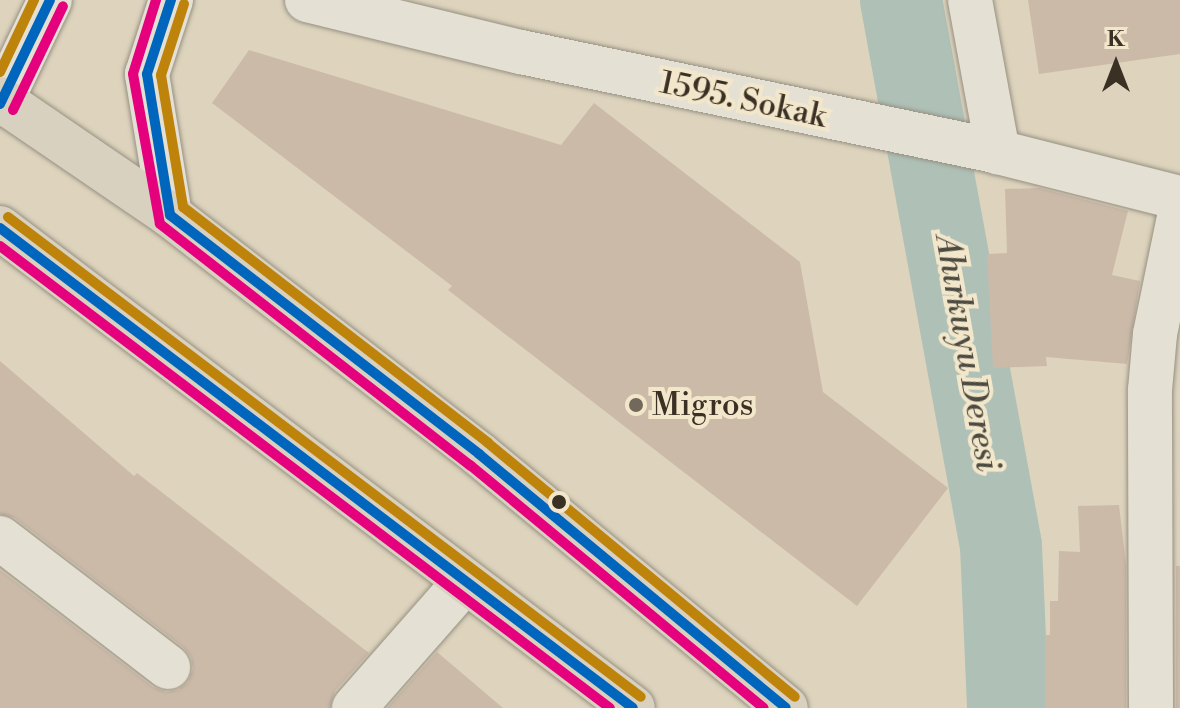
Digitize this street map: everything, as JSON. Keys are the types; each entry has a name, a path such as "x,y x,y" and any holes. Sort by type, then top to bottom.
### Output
{"highway":[{"path":"1,101 170,215 479,454 786,708"},
{"path":"0,228 464,583 633,708"}],"street":[{"path":"1,101 50,0"},
{"path":"170,215 147,74 171,0"},
{"name":"1595. Sokak","path":"307,0 521,52 992,150 1180,198"},
{"path":"970,0 992,150"},
{"path":"1151,708 1150,390 1155,334 1180,212"},
{"path":"0,538 168,667"},
{"path":"354,708 464,583"}],"building":[{"path":"1028,0 1180,0 1180,54 1039,74"},
{"path":"249,50 561,145 594,103 800,262 823,392 948,488 857,606 448,290 452,286 212,103"},
{"path":"1039,188 1128,211 1112,275 1140,281 1127,364 1046,357 1047,366 993,368 987,254 1007,253 1005,189"},
{"path":"0,361 134,476 137,473 369,653 335,691 330,708 0,708 0,570 153,687 166,692 178,690 188,682 193,669 191,657 183,647 15,518 0,514"},
{"path":"1119,505 1126,565 1126,708 1045,708 1045,635 1050,635 1050,601 1058,601 1059,551 1080,552 1078,506"},
{"path":"1176,566 1180,566 1180,708 1176,708"},
{"path":"437,652 503,708 387,708"}],"waterway":[{"name":"Ahırkuyu Deresi","path":"901,0 1001,546 1008,708"}],"transit line":[{"path":"0,72 34,0"},
{"path":"0,104 50,0"},
{"path":"156,0 133,74 160,224 470,465 764,708"},
{"path":"171,0 147,74 170,215 479,454 786,708"},
{"path":"184,4 161,75 183,207 488,443 795,697"},
{"path":"13,110 63,6"},
{"path":"8,217 641,697"},
{"path":"0,228 633,708"},
{"path":"0,246 610,708"}],"place":[{"name":"Migros","path":"636,405"}]}
